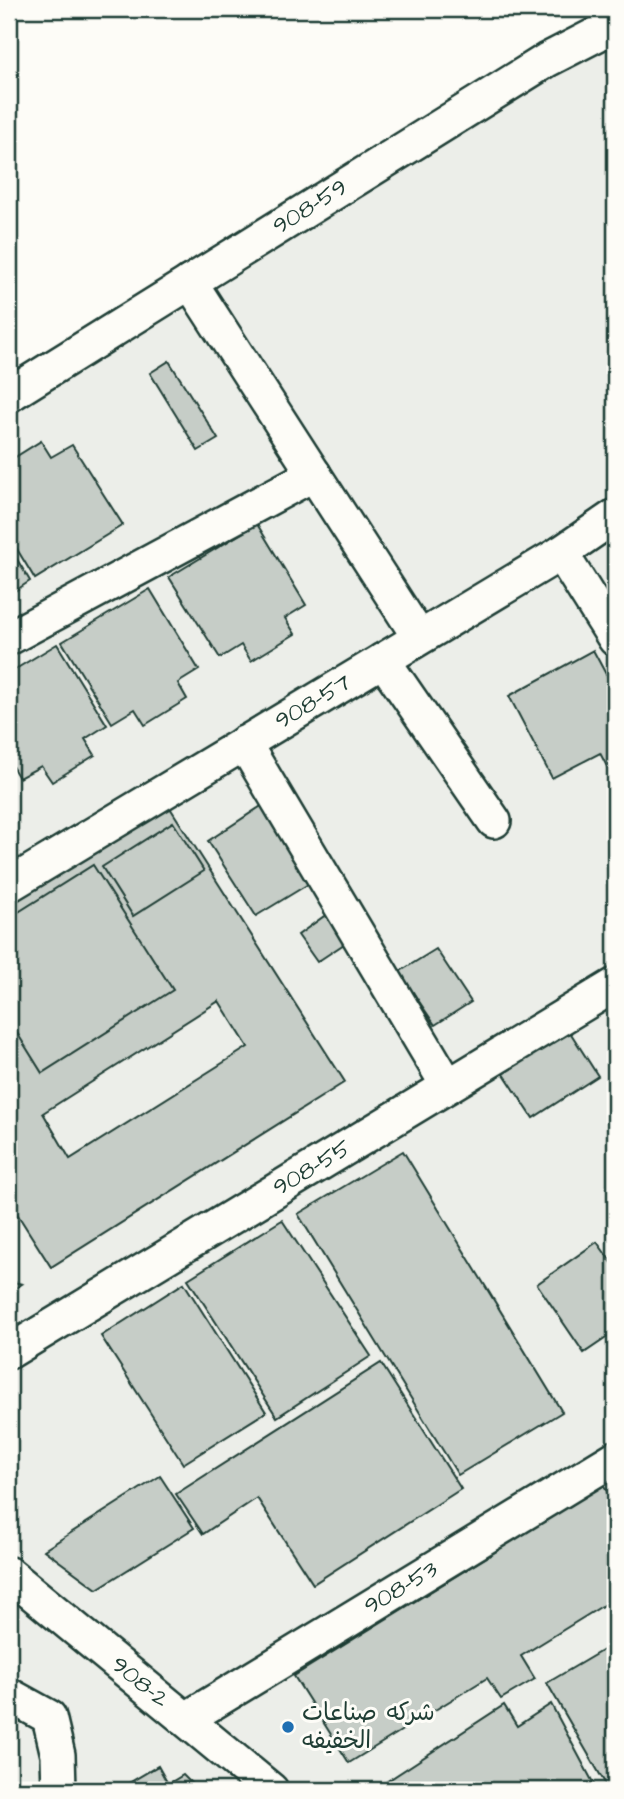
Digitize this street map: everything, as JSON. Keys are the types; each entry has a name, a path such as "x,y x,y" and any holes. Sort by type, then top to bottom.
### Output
{"street":[{"name":"908-59","path":"9,395 547,60 615,25"},
{"path":"190,282 419,637"},
{"path":"9,638 314,474"},
{"name":"908-57","path":"9,885 561,552 615,516"},
{"path":"561,552 615,639"},
{"path":"383,660 494,821"},
{"path":"244,743 448,1086"},
{"name":"908-55","path":"9,1352 615,985"},
{"name":"908-53","path":"186,1719 615,1458"},
{"name":"908-2","path":"9,1574 271,1790"},
{"path":"9,1695 49,1717 58,1755 60,1790"}],"shaded area":[{"path":"610,40 615,50 615,1790 9,1790 9,415"}],"building":[{"path":"169,361 218,439 198,451 150,373"},
{"path":"41,441 51,457 72,445 123,525 35,579 9,536 9,461"},
{"path":"257,524 306,605 285,618 295,634 251,661 241,645 220,658 169,577"},
{"path":"9,546 30,581 9,595"},
{"path":"150,589 199,670 178,683 187,699 145,725 135,709 112,723 62,642"},
{"path":"57,644 107,725 85,739 95,755 52,782 41,766 19,778 9,761 9,673"},
{"path":"593,650 615,691 615,782 600,753 552,778 509,696"},
{"path":"167,803 345,1082 51,1267 9,1201 9,903","holes":["219,1001 248,1047 70,1159 43,1113"]},
{"path":"266,803 315,880 256,916 208,841"},
{"path":"173,822 204,871 133,916 102,867"},
{"path":"93,865 173,990 42,1073 9,1020 9,918"},
{"path":"327,914 347,942 317,962 298,935"},
{"path":"436,949 471,1002 435,1025 399,972"},
{"path":"568,1029 598,1076 533,1118 502,1071"},
{"path":"403,1151 562,1412 458,1475 298,1214"},
{"path":"282,1220 371,1356 277,1417 188,1279"},
{"path":"597,1242 615,1267 615,1332 584,1353 537,1284"},
{"path":"9,1281 22,1284 9,1292"},
{"path":"184,1283 266,1412 183,1464 101,1336"},
{"path":"381,1363 461,1489 313,1584 257,1498 203,1534 176,1494"},
{"path":"160,1476 194,1528 97,1589 44,1550"},
{"path":"603,1485 615,1504 615,1598 521,1656 535,1679 501,1699 487,1678 349,1763 294,1676"},
{"path":"615,1643 615,1790 609,1790 547,1683"},
{"path":"551,1704 597,1790 392,1790 386,1782 504,1705 517,1726"},
{"path":"158,1766 168,1784 183,1775 198,1790 117,1790"}],"place":[{"name":"شركه صناعات الخفيفه","path":"288,1727"}]}
